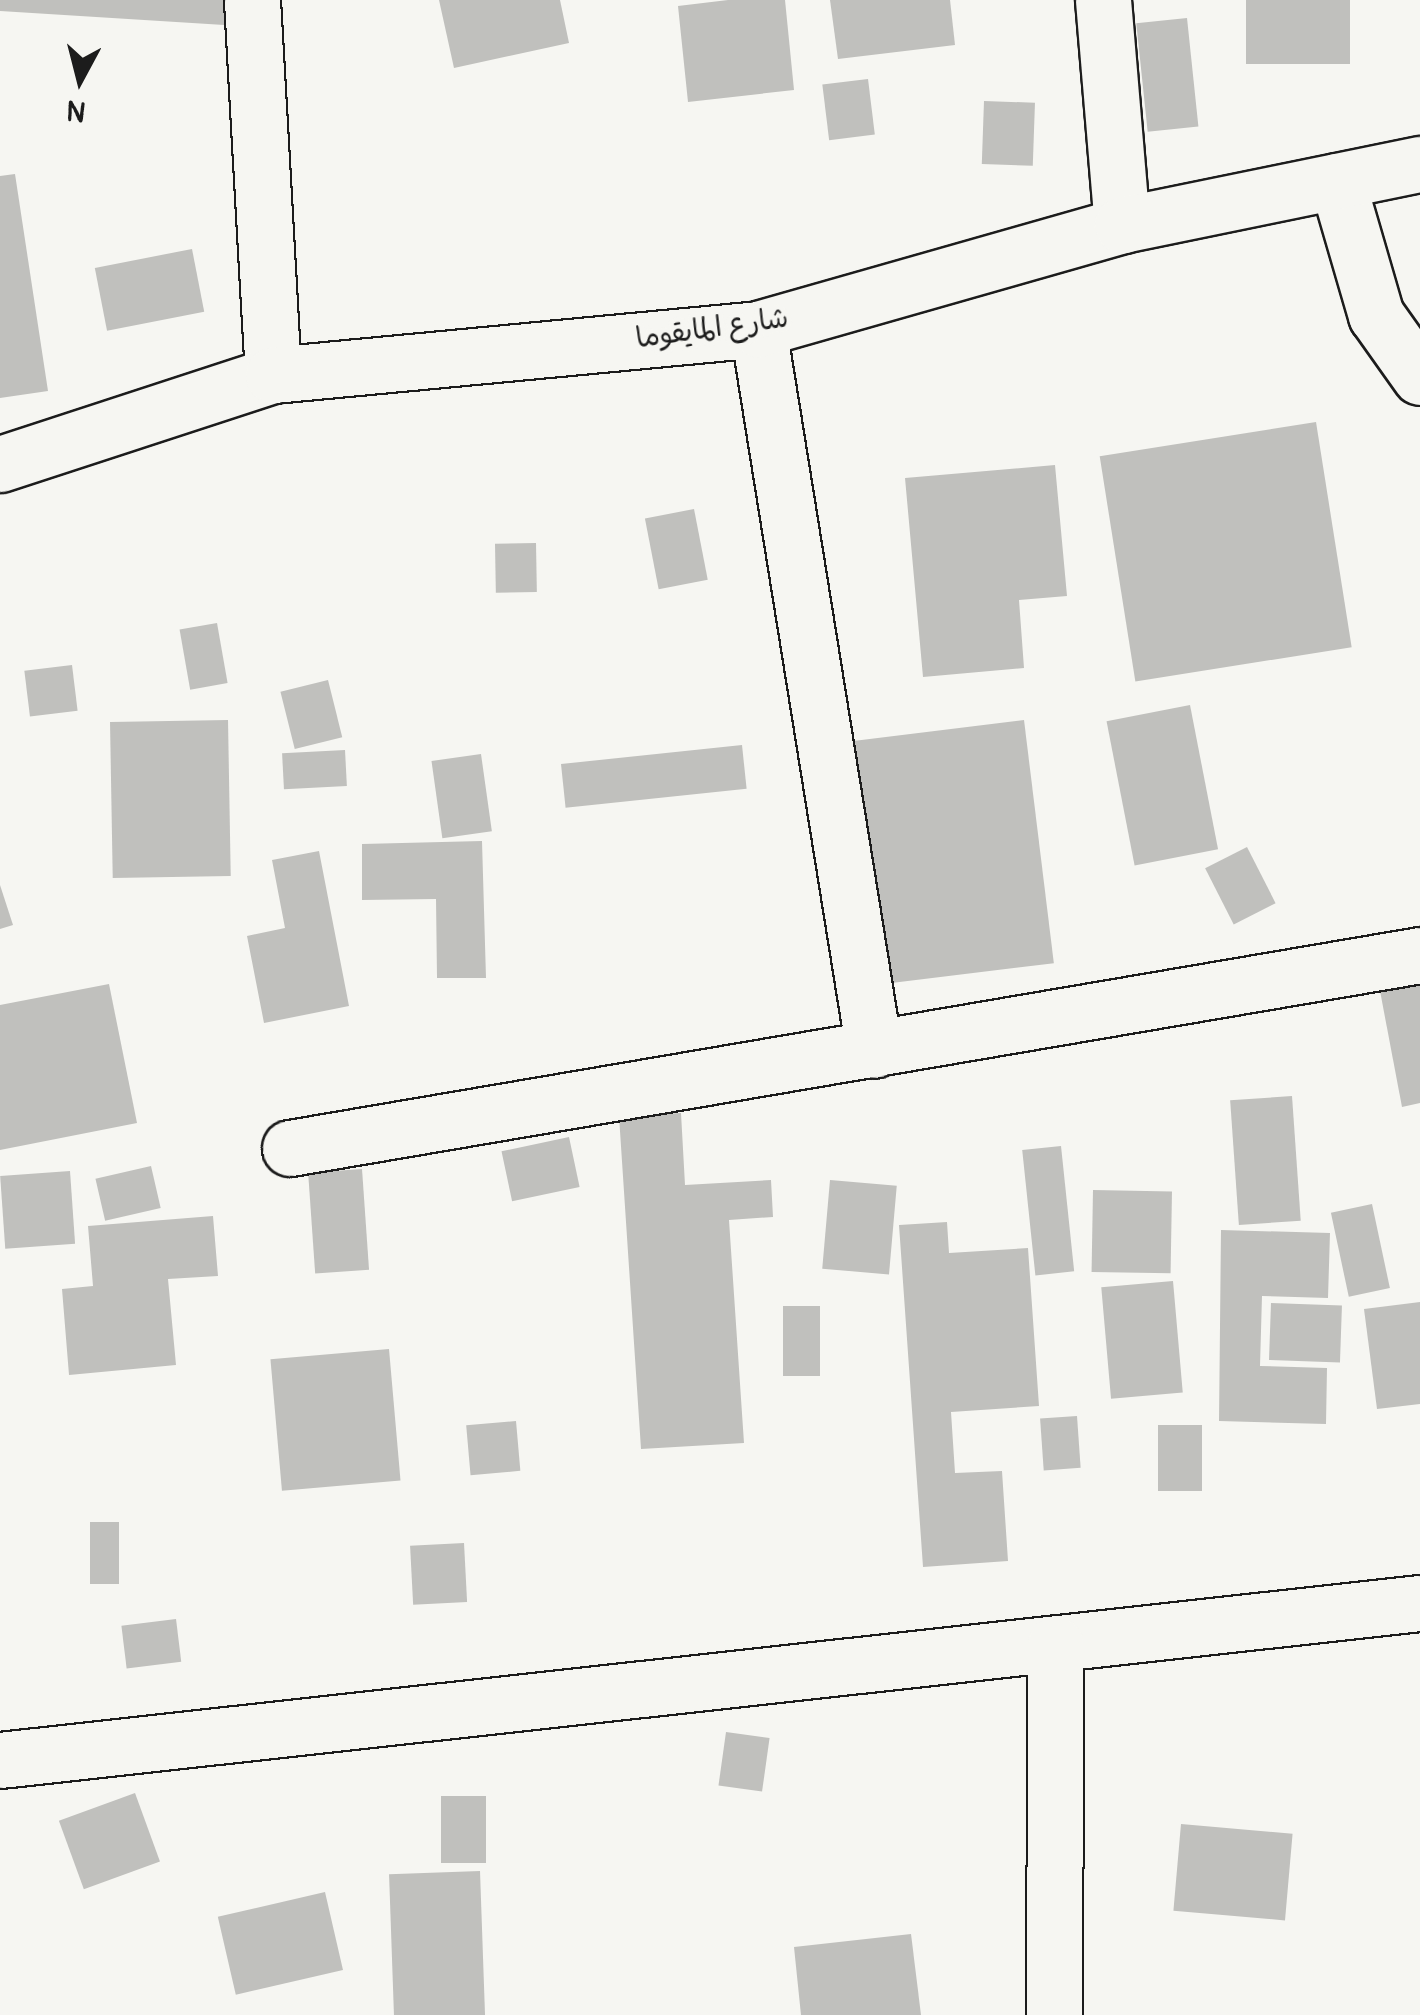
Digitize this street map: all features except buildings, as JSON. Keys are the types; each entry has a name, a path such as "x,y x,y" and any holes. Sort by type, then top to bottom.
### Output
{"street":[{"path":"252,0 273,375"},
{"path":"1104,0 1122,225"},
{"name":"شارع المايقوما","path":"0,464 273,375 758,329 1122,225 1420,164"},
{"path":"1337,182 1376,315 1420,377"},
{"path":"758,329 874,1050"},
{"path":"290,1148 1420,955"},
{"path":"0,1760 1420,1603"},
{"path":"1054,1644 1054,2015"}]}
